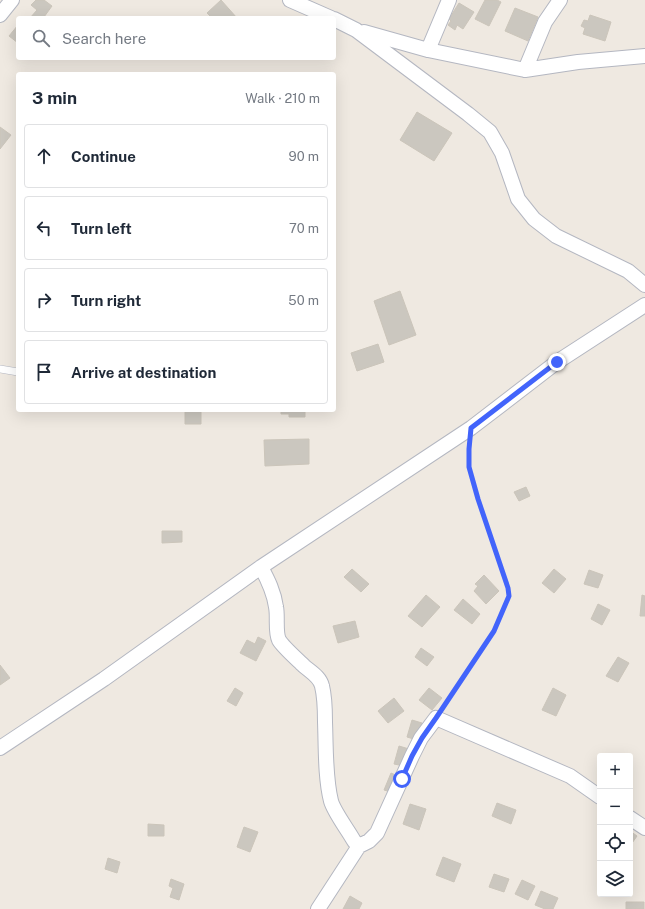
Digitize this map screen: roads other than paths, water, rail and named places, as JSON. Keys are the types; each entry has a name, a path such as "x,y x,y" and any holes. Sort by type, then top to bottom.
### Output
{"street":[{"path":"0,15 12,0"},
{"path":"290,0 326,16"},
{"path":"428,50 449,0"},
{"path":"525,70 545,22 560,0"},
{"path":"336,21 356,30 428,50 525,70 578,62 645,56"},
{"path":"356,30 490,132 502,153 518,199 534,219 556,236 628,271 645,284"},
{"path":"0,748 104,679 262,567 471,428 557,362 645,305"},
{"path":"262,567 274,595 277,633 280,641 304,667 320,679 322,683 325,704 326,756 329,789 332,803 354,841 359,846"},
{"path":"318,909 359,846 369,841 377,833 412,756 436,718 570,776 597,795"},
{"path":"633,820 645,828"}],"lane":[{"path":"0,369 16,372"}]}
